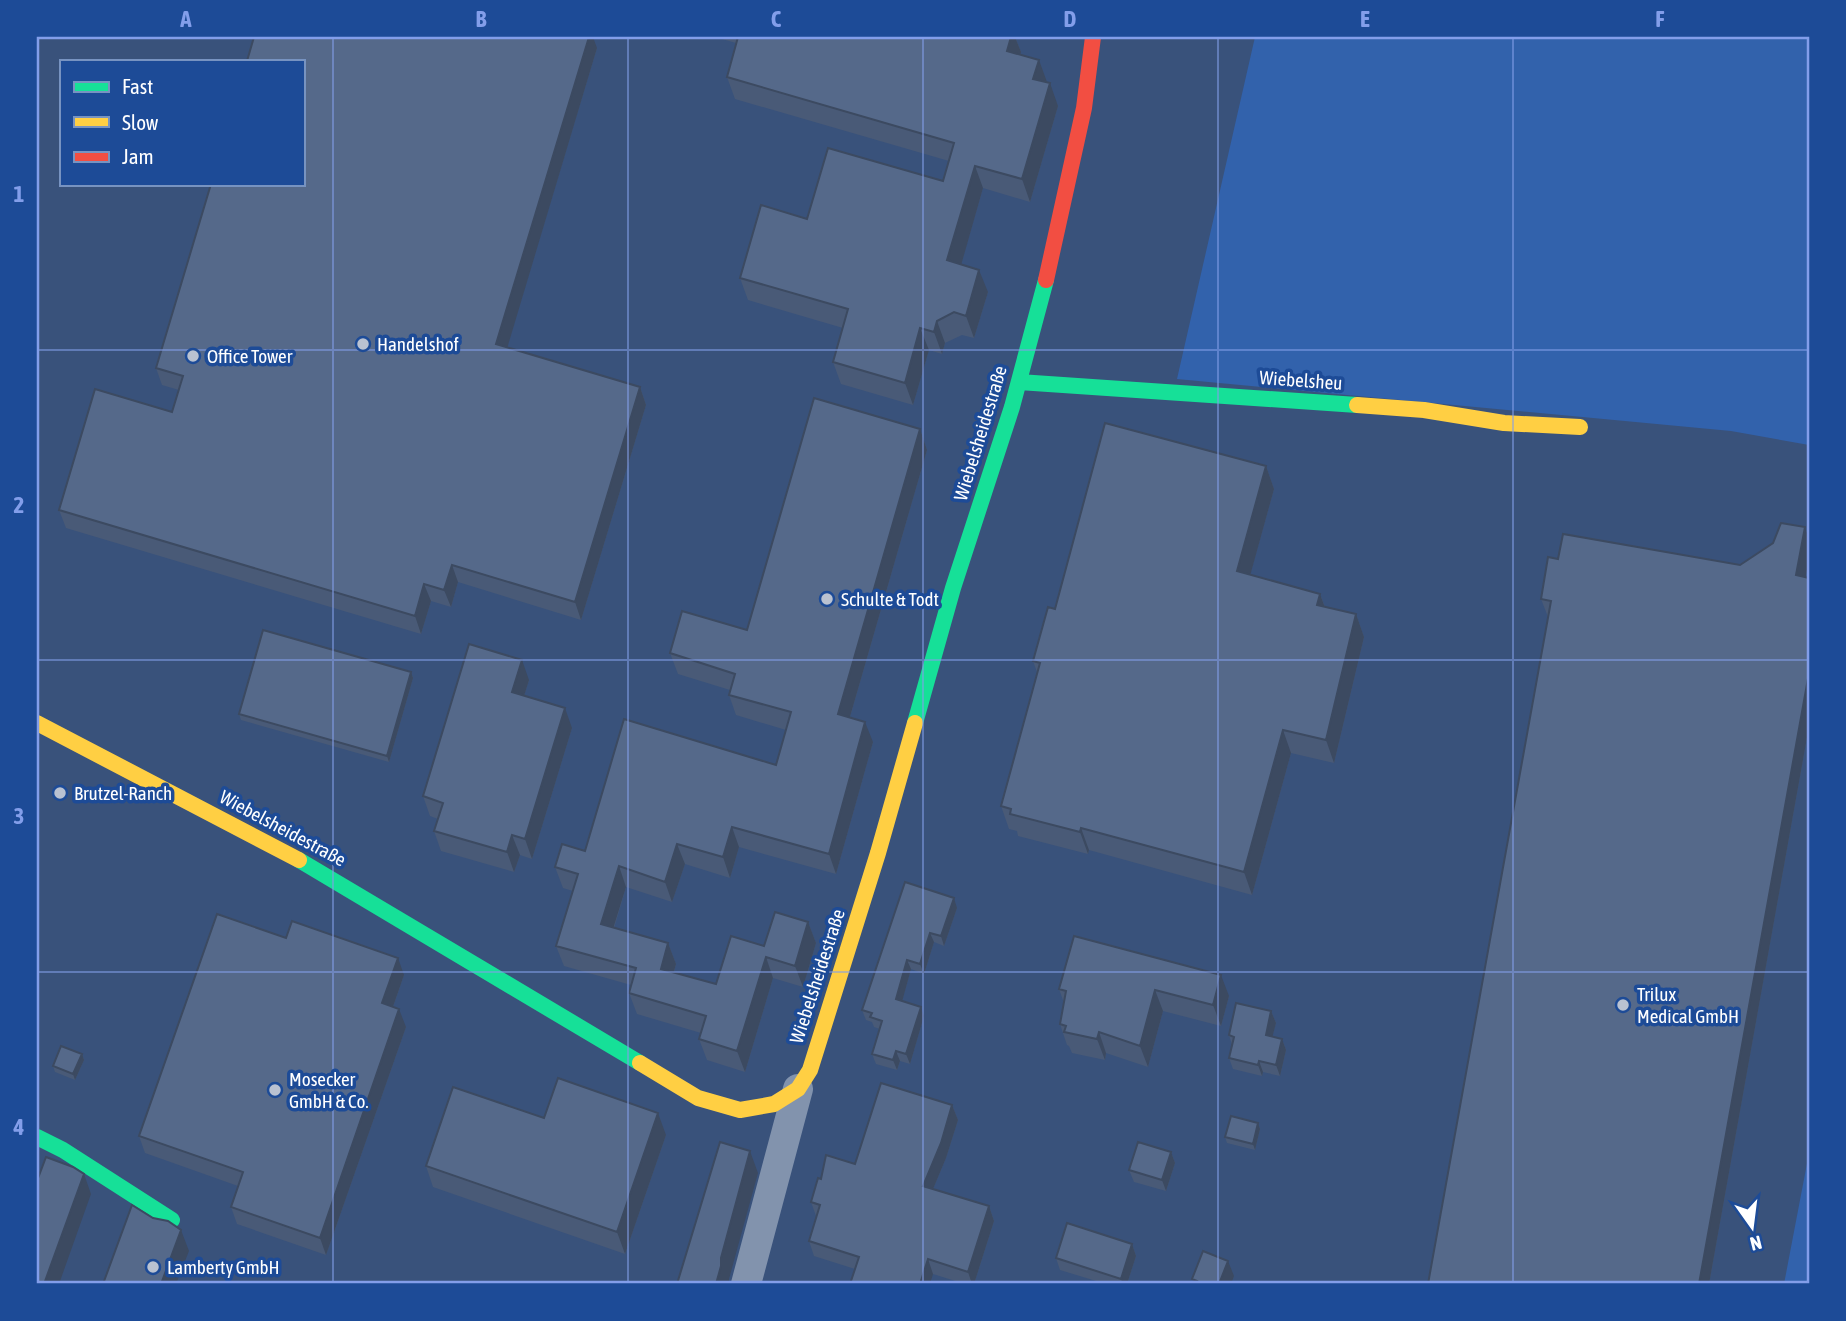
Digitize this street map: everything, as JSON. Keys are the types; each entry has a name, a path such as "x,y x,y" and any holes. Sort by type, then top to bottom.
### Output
{"street":[{"name":"Wiebelsheidestraße","path":"37,723 321,871 698,1098 740,1110 774,1104 798,1089 810,1070 878,853 953,588 1038,316 1084,108 1093,37"},
{"name":"Wiebelsheu","path":"1018,383 1424,410 1504,423 1580,427"},
{"path":"746,1284 798,1089"},
{"path":"37,1137 63,1150 172,1220"}],"shaded area":[{"path":"1255,37 1809,37 1809,445 1731,431 1177,379"},
{"path":"1809,1153 1809,1284 1784,1284"}],"building":[{"name":"Handelshof","path":"254,37 589,37 496,344 640,387 575,602 452,565 444,590 424,584 415,616 59,510 95,389 172,412 183,376 156,368 210,186 304,186 304,60 247,60"},
{"path":"738,37 1011,37 1007,51 1039,60 1033,79 1050,83 1022,179 975,166 947,260 979,270 966,316 954,312 937,321 934,332 920,328 905,383 833,362 848,309 740,278 761,205 807,219 828,148 943,181 954,143 727,77"},
{"path":"814,398 920,429 838,714 865,722 829,854 732,827 723,857 677,844 665,882 619,866 601,924 668,943 661,969 716,984 731,936 764,946 775,912 808,922 795,966 766,957 737,1051 699,1039 706,1016 629,993 636,968 556,946 578,874 555,867 562,844 585,851 624,719 776,765 791,712 729,695 735,674 670,653 682,611 747,630"},
{"path":"1105,423 1266,466 1237,571 1320,594 1317,605 1356,614 1326,740 1283,730 1244,872 1081,828 1080,832 1010,814 1011,809 1001,806 1040,663 1033,661 1048,607 1055,609"},
{"name":"Trilux Medical GmbH","path":"1781,523 1805,527 1796,575 1809,578 1809,673 1699,1284 1428,1284 1551,601 1541,599 1548,557 1558,559 1563,534 1740,565 1773,543"},
{"path":"263,630 411,672 387,756 239,714"},
{"path":"469,644 522,660 512,692 565,708 525,839 512,835 507,852 434,831 443,803 423,796"},
{"path":"905,882 954,898 941,936 930,933 920,964 907,960 896,999 921,1007 906,1054 896,1051 893,1060 872,1054 882,1021 870,1017 872,1013 862,1010"},
{"name":"Mosecker GmbH & Co.","path":"217,914 286,938 292,921 398,958 382,1003 399,1009 320,1238 231,1207 243,1172 139,1136"},
{"path":"1074,936 1221,975 1213,1005 1155,990 1140,1046 1099,1032 1097,1039 1064,1032 1066,1026 1060,1024 1066,991 1059,989"},
{"path":"1236,1003 1271,1011 1266,1035 1282,1039 1276,1065 1259,1061 1258,1065 1229,1058 1234,1037 1229,1035"},
{"path":"61,1046 82,1054 73,1074 53,1066"},
{"path":"558,1078 658,1113 617,1232 426,1166 453,1087 544,1118"},
{"path":"881,1083 952,1105 941,1143 923,1186 989,1206 968,1272 928,1259 920,1284 850,1284 859,1257 809,1241 820,1205 811,1202 818,1178 821,1179 826,1155 855,1164"},
{"path":"1231,1116 1258,1123 1253,1144 1225,1137"},
{"path":"720,1142 750,1151 716,1284 677,1284"},
{"path":"1138,1142 1171,1152 1162,1180 1129,1170"},
{"path":"46,1157 84,1174 44,1284 37,1284 37,1181"},
{"name":"Lamberty GmbH","path":"132,1205 153,1218 168,1221 181,1230 161,1284 103,1284"},
{"path":"1067,1223 1132,1244 1121,1279 1056,1258"},
{"path":"1203,1251 1228,1261 1219,1284 1195,1284 1197,1281 1192,1279"}],"traffic: fast":[{"path":"915,723 953,588 1012,407 1046,280"},
{"path":"1019,382 1357,405"},
{"path":"299,860 640,1063"},
{"path":"37,1137 63,1150 172,1220"}],"traffic: slow":[{"path":"1357,405 1424,410 1504,423 1580,427"},
{"path":"37,723 299,860"},
{"path":"640,1063 698,1098 740,1110 774,1104 798,1089 810,1070 878,853 915,723"}],"traffic: jam":[{"path":"1046,280 1084,108 1093,37"}],"place":[{"name":"Handelshof","path":"363,344"},
{"name":"Office Tower","path":"193,356"},
{"name":"Schulte & Todt","path":"827,599"},
{"name":"Brutzel-Ranch","path":"60,793"},
{"name":"Trilux Medical GmbH","path":"1623,1005"},
{"name":"Mosecker GmbH & Co.","path":"275,1090"},
{"name":"Lamberty GmbH","path":"153,1267"}]}
